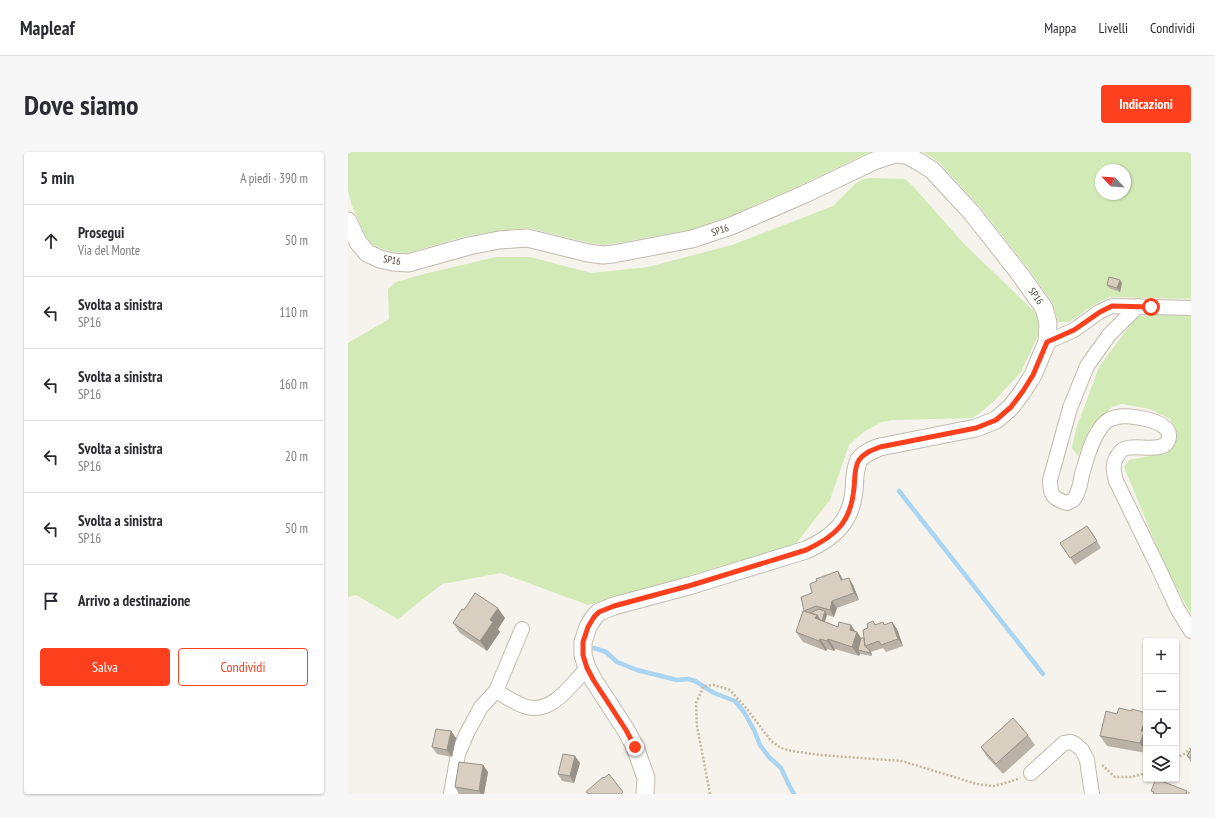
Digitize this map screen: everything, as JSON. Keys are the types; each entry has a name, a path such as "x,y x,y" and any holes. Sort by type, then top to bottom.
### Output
{"street":[{"name":"SP16","path":"348,221 358,242 367,253 380,259 393,262 408,263 469,246 499,240 527,238 588,253 603,255 614,254 692,239 731,226 805,194 874,161 895,154 906,155 932,170 946,184 971,212 1019,273 1044,308 1048,323 1047,342 1033,375 1011,407 996,420 976,428 880,447 866,453 860,460 856,469 853,500 843,525 818,544 806,550 692,585 614,606 599,612 594,617 588,627 583,642 583,655 587,668 594,681 626,730 635,747 646,778 646,794"},
{"path":"1047,342 1074,330 1100,312 1112,306 1191,308"},
{"path":"1138,306 1109,335 1087,366 1070,408 1050,480 1050,488 1053,496 1059,501 1067,503 1074,499 1079,488 1092,444 1100,428 1108,420 1116,417 1130,416 1155,422 1166,428 1169,434 1169,440 1166,444 1159,448 1132,447 1123,449 1118,454 1114,462 1114,472 1116,481 1177,608 1191,631"},
{"path":"451,794 458,754 467,733 481,707 496,691 522,629"},
{"path":"496,691 527,707 541,708 555,701 587,668"},
{"path":"1031,773 1064,743 1071,742 1082,750 1087,760 1092,794"}],"path":[{"path":"710,794 697,726 696,703 704,686 714,685 730,690 771,741 782,748 792,751 820,755 902,761 977,784 994,786 1010,782 1031,773"},
{"path":"1179,756 1191,748"},
{"path":"1087,760 1101,764 1115,777 1132,777 1143,775"},
{"path":"1178,789 1191,794"}],"green space":[{"path":"348,152 870,152 801,185 728,217 690,230 603,245 528,228 467,236 407,253 383,249 373,245 366,237 352,206 348,191"},
{"path":"923,152 1191,152 1191,299 1110,297 1095,304 1069,322 1058,322 1053,304 1027,267 979,206 939,162"},
{"path":"863,179 905,179 913,186 964,244 1039,316 1042,327 1021,372 995,400 980,413 972,418 892,420 882,422 865,431 849,445 830,500 795,545 588,605 501,573 442,584 398,619 356,595 348,597 348,343 389,319 388,289 396,282 496,257 530,257 591,273 648,267 732,245 833,206 855,184"},
{"path":"1191,313 1191,614 1168,573 1124,467 1129,460 1166,453 1173,447 1174,428 1170,419 1150,409 1122,404 1112,407 1090,428 1078,456 1072,448 1076,429 1099,367 1137,316"}],"building":[{"path":"1109,277 1120,280 1117,288 1107,285"},
{"path":"1087,526 1097,541 1070,558 1060,543"},
{"path":"838,571 841,580 849,578 854,593 832,601 830,610 816,606 804,611 801,597 812,593 810,584 817,581 816,579"},
{"path":"475,593 498,608 490,620 493,622 480,641 453,623"},
{"path":"819,609 825,611 822,621 817,615 810,613"},
{"path":"803,611 817,615 815,618 838,627 839,622 851,625 850,630 857,632 852,647 828,639 827,641 820,639 819,641 796,632"},
{"path":"873,621 875,625 883,622 884,625 892,622 898,639 881,645 879,641 865,646 863,630 868,628 867,624"},
{"path":"861,638 864,638 865,646 869,649 870,653 858,650"},
{"path":"1119,708 1132,711 1132,709 1143,712 1143,726 1141,731 1143,732 1143,735 1140,743 1100,736 1106,711 1117,714"},
{"path":"1013,718 1028,735 996,764 981,747"},
{"path":"436,729 451,731 447,750 432,747"},
{"path":"1191,749 1191,758 1187,756"},
{"path":"563,754 575,756 570,776 558,774"},
{"path":"459,762 483,765 479,791 455,787"},
{"path":"609,774 623,792 621,794 589,794 586,792 603,777 604,778"},
{"path":"1155,782 1164,782 1187,791 1186,794 1153,794 1154,792 1151,791"}],"waterway":[{"path":"899,491 1043,674"},
{"path":"594,648 606,652 617,662 637,670 677,680 688,679 695,681 714,693 735,701 744,712 760,745 769,757 781,768 794,794"}],"route":[{"path":"635,747 626,730 594,681 587,668 583,655 583,642 588,627 599,612 614,606 692,585 806,550 818,544 843,525 853,500 856,469 860,460 866,453 880,447 976,428 996,420 1011,407 1023,391 1033,375 1047,342 1074,330 1100,312 1112,306 1151,307"}]}
